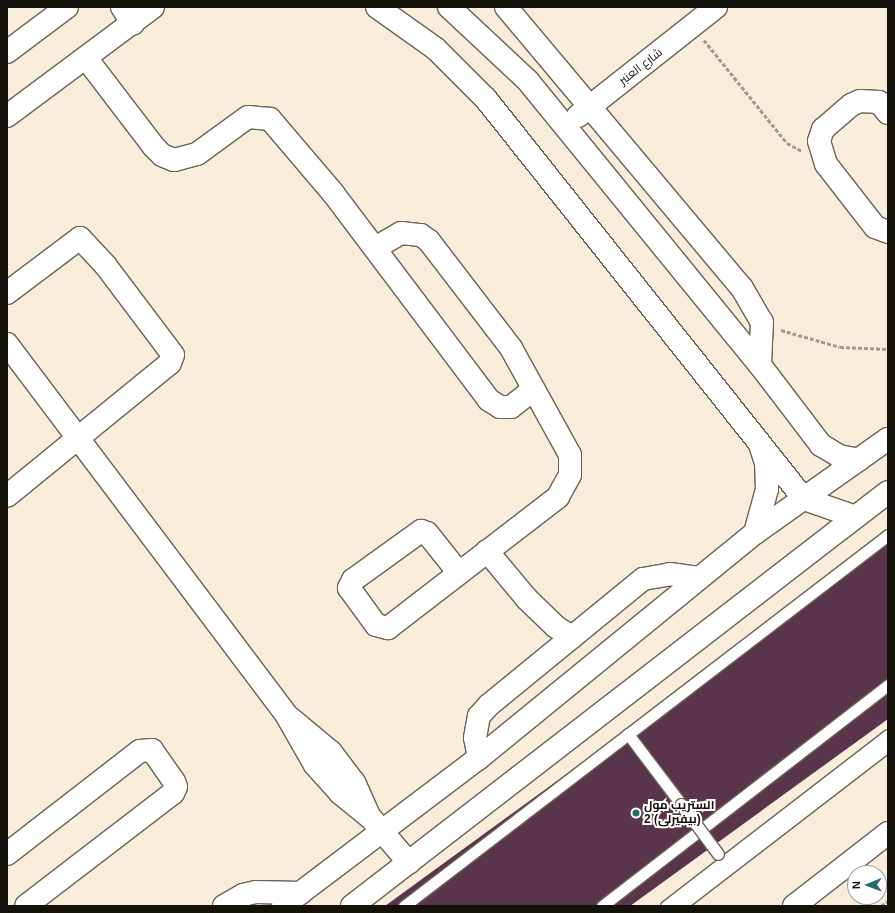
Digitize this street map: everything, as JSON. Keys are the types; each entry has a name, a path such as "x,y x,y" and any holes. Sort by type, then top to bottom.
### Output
{"street":[{"path":"7,52 67,7"},
{"path":"7,116 86,58 128,15 153,7"},
{"path":"377,7 436,49 486,99 756,434 804,499 853,516"},
{"path":"449,7 501,52 565,126 760,365 821,445 839,456 859,460"},
{"path":"506,7 742,288 762,322 760,365"},
{"name":"شارع العنبر","path":"565,126 716,7"},
{"path":"86,58 154,147 162,155 174,160 197,154 248,117 270,119 279,126 375,248 494,405 511,407 533,390"},
{"path":"888,113 879,102 860,101 851,105 823,129 821,152 875,227 888,232"},
{"path":"375,248 401,233 421,235 429,240 510,348 566,445 570,455 570,476 558,497 459,573 384,628 376,625 349,588 354,580 421,531 427,533 459,573"},
{"path":"7,292 80,238 110,271 173,355 170,363 78,440 7,496"},
{"path":"7,344 287,716 304,750 327,780 376,824 409,862"},
{"path":"754,533 767,489 766,463 756,434"},
{"path":"283,906 301,893 376,824 479,758 697,578 754,533 888,439"},
{"path":"352,906 797,563 853,516 888,492"},
{"path":"487,551 527,599 556,627 572,637"},
{"path":"479,758 475,738 479,716 572,637 643,579 670,574 697,578"},
{"path":"527,599 554,652"},
{"path":"7,854 140,751 152,750 174,782 176,787 173,793 26,906"},
{"path":"794,906 888,832"},
{"path":"224,906 243,895 256,892 301,893"}],"lane":[{"path":"404,906 888,535"},
{"path":"602,906 888,685"},
{"path":"628,734 724,861"},
{"path":"666,906 888,735"},
{"path":"680,906 724,861 888,746"}],"path":[{"path":"693,26 787,143 797,150 821,152"},
{"path":"762,322 800,337 840,347 888,349"},
{"path":"881,906 888,901"}],"building":[{"name":"الستريب مول 2 (بيفيرلى)","path":"888,540 888,719 630,906 385,906"}],"place":[{"name":"الستريب مول 2 (بيفيرلى)","path":"636,813"}]}
